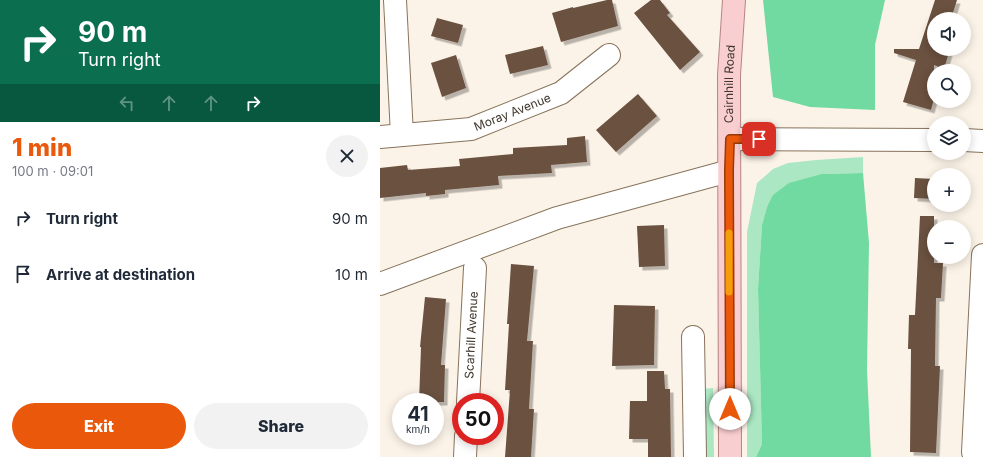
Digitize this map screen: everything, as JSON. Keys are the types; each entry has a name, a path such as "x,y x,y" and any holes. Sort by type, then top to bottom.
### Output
{"main road":[{"name":"Cairnhill Road","path":"730,457 729,75 734,0"}],"street":[{"path":"395,0 402,134"},
{"name":"Moray Avenue","path":"380,137 471,128 561,93 609,55"},
{"path":"730,139 927,140"},
{"path":"971,140 983,140"},
{"path":"380,284 557,218 729,170"},
{"path":"979,457 973,452 983,255"},
{"name":"Scarhill Avenue","path":"468,393 475,268"},
{"path":"693,337 695,457"},
{"path":"464,457 465,445"}],"green space":[{"path":"763,0 885,0 875,45 875,110 810,107 773,97"},
{"path":"863,157 863,173 822,174 767,207 762,225 758,289 762,444 756,457 747,457 747,232 757,183 773,169 788,163"},
{"path":"863,173 869,243 867,370 871,457 756,457 762,444 758,289 762,225 767,207 773,195 789,183 822,174"},
{"path":"713,388 714,457 702,457 701,389"}],"building":[{"path":"612,0 618,26 561,42 552,13"},
{"path":"651,0 660,0 670,13 667,15 700,52 680,70 634,13"},
{"path":"935,0 957,0 953,12 931,12"},
{"path":"437,18 463,25 458,43 431,36"},
{"path":"927,24 927,56 948,56 946,64 927,64 927,108 932,108 931,110 903,102 916,60 894,53 894,49 919,49"},
{"path":"543,46 548,65 510,74 505,55"},
{"path":"456,55 466,88 442,97 431,63"},
{"path":"638,94 657,116 616,152 596,130"},
{"path":"585,136 587,162 551,165 552,173 498,176 499,185 445,190 445,194 426,196 426,193 380,198 380,168 407,165 408,170 460,166 459,159 513,154 513,148 567,145 567,138"},
{"path":"915,178 927,179 927,199 914,198"},
{"path":"920,216 934,216 934,220 927,220 927,264 943,264 941,298 936,298 935,366 940,366 936,453 910,452 911,349 908,349 909,315 915,315"},
{"path":"664,225 665,266 639,267 637,226"},
{"path":"511,264 534,266 527,341 533,341 529,409 534,409 531,457 505,457 510,390 505,390"},
{"path":"425,297 446,299 441,365 445,365 444,402 444,393 419,393 420,347"},
{"path":"614,305 655,306 654,365 612,366"},
{"path":"647,371 664,371 665,389 670,389 671,457 648,457 648,439 629,439 630,401 647,401"}],"slow traffic":[{"path":"729,233 729,292"}],"route":[{"path":"730,409 730,139 759,139"}]}
